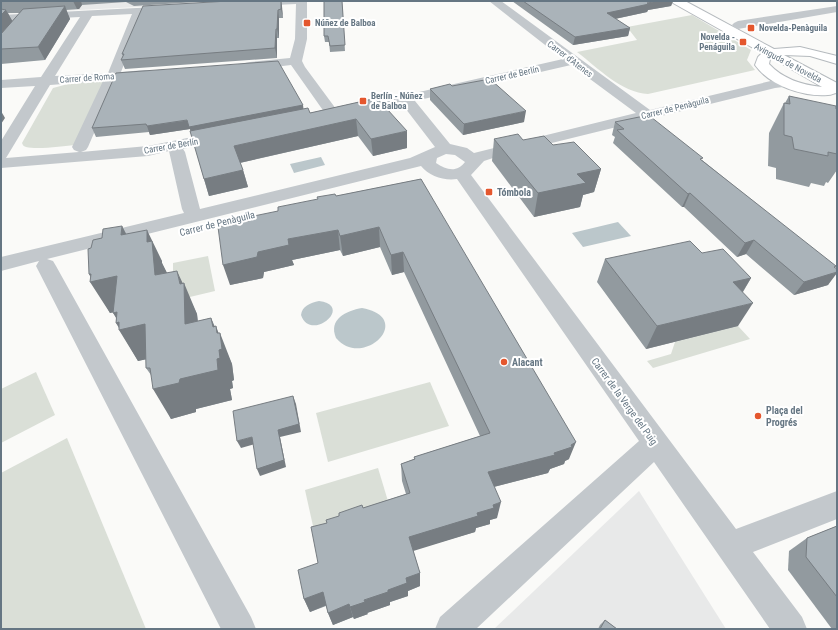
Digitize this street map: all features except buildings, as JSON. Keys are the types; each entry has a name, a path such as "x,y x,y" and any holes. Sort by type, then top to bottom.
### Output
{"main road":[{"name":"Avinguda de Novelda","path":"678,1 837,90"},
{"name":"Avinguda de Novelda","path":"694,1 837,79"},
{"path":"836,59 809,52 786,51 770,53 764,57 762,65 768,73 786,83 805,88 837,90"}],"street":[{"path":"238,4 294,1"},
{"path":"240,67 296,61 301,39 302,1"},
{"name":"Carrer d'Atenes","path":"494,1 573,62 644,112"},
{"path":"1,18 88,13 118,6 179,8"},
{"path":"738,25 837,9"},
{"path":"1,154 88,13"},
{"path":"80,147 138,13"},
{"path":"16,28 25,17"},
{"name":"Carrer de Berlín","path":"296,61 325,115 406,99 573,62"},
{"name":"Carrer de Roma","path":"1,84 155,73"},
{"name":"Carrer de Penàguila","path":"466,167 478,157 494,152 753,82 766,77 768,73"},
{"name":"Carrer de Penàguila","path":"1,264 480,147 770,85 786,83"},
{"name":"Carrer de la Verge del Puig","path":"406,99 441,156 464,152 470,156 466,167 493,218 790,629"},
{"name":"Carrer de Berlín","path":"1,164 148,150 236,134"},
{"path":"177,152 191,209"},
{"path":"441,156 440,173 450,174 466,167"},
{"name":"Carrer de Penàguila","path":"1,277 417,172 441,156"},
{"path":"46,266 239,629"},
{"path":"452,629 655,444"},
{"path":"731,546 837,505"}],"shaded area":[{"path":"1,1 256,1 1,14"},
{"path":"692,15 751,50 747,60 755,70 648,94 638,93 611,79 577,52 637,40 627,27"},
{"path":"104,81 76,145 51,148 31,148 23,145 22,143 53,88 68,84"},
{"path":"321,157 325,165 294,173 290,164"},
{"path":"618,222 631,236 583,247 572,233"},
{"path":"208,256 215,291 173,301 173,263"},
{"path":"319,301 329,304 333,309 331,315 327,320 320,324 313,325 306,323 301,315 303,309 310,304"},
{"path":"362,308 377,313 385,321 385,330 379,339 370,345 359,348 347,346 336,338 334,326 340,317 350,311"},
{"path":"738,326 750,339 653,368 647,361 671,354 675,342"},
{"path":"36,372 55,415 1,443 1,389"},
{"path":"430,382 449,426 328,462 316,413"},
{"path":"67,438 146,629 1,629 1,473"},
{"path":"378,468 391,511 315,535 305,490"},
{"path":"639,491 726,629 494,629"}],"place":[{"name":"Núñez de Balboa","path":"307,23"},
{"name":"Novelda-Penàguila","path":"751,28"},
{"name":"Novelda - Penáguila","path":"743,42"},
{"name":"Berlín - Núñez de Balboa","path":"363,101"},
{"name":"Tómbola","path":"489,192"},
{"name":"Alacant","path":"504,362"},
{"name":"Plaça del Progrés","path":"758,416"}]}
